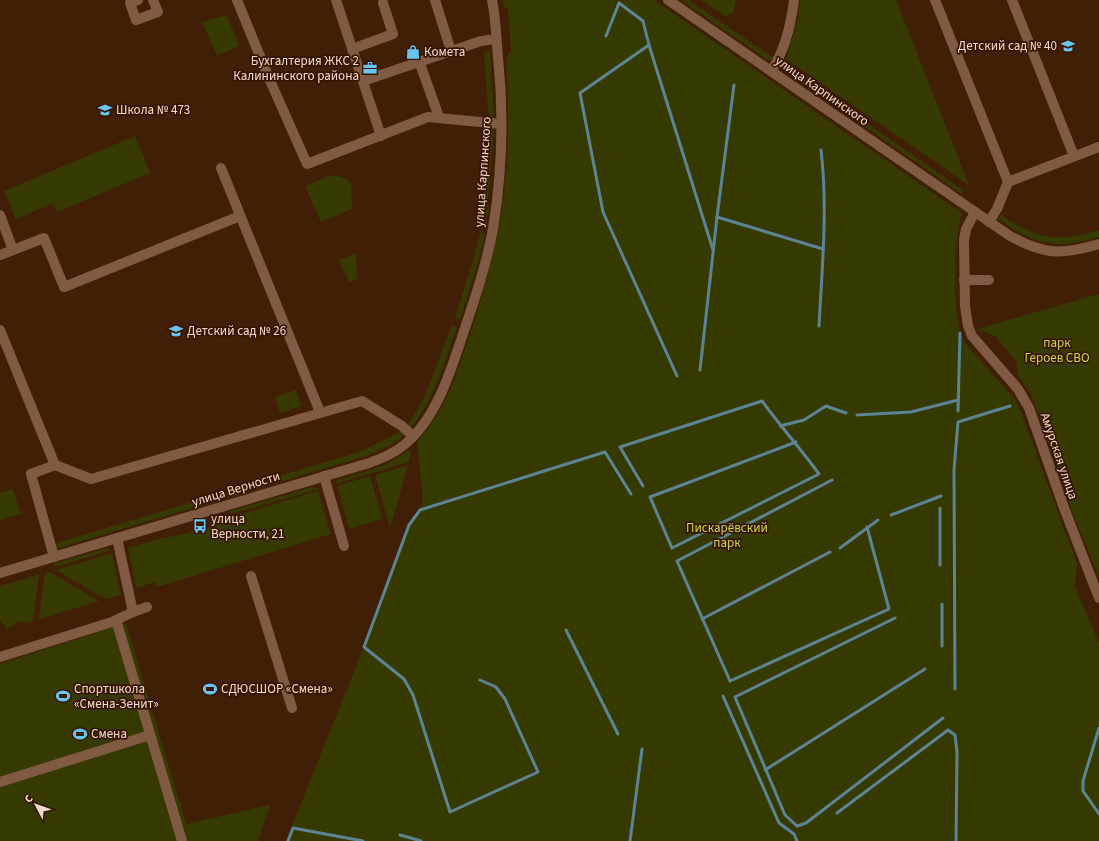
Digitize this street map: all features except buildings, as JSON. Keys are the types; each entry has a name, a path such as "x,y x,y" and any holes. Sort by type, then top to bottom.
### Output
{"street":[{"path":"138,0 130,3 136,20 158,12 153,0"},
{"path":"237,0 268,76 308,164 428,117 502,124"},
{"path":"336,0 381,136"},
{"path":"435,0 450,51"},
{"name":"улица Карпинского","path":"668,0 975,212"},
{"path":"771,71 779,59 792,14 794,0"},
{"path":"935,0 1008,182 997,209 989,222"},
{"path":"1012,0 1074,156"},
{"name":"улица Карпинского","path":"446,382 480,283 489,248 497,194 502,124 493,2"},
{"path":"352,49 393,34 383,3"},
{"path":"363,81 481,41 496,39"},
{"path":"419,61 439,117"},
{"path":"1008,182 1099,147"},
{"path":"221,168 320,412"},
{"path":"989,280 964,280 964,240 966,229 975,212 1010,236 1040,250 1075,250 1099,244"},
{"path":"0,215 14,250"},
{"path":"0,255 44,238 64,287 240,216"},
{"name":"Амурская улица","path":"964,280 966,320 972,336 1018,389 1029,408 1064,508 1099,598"},
{"path":"0,330 55,465"},
{"name":"улица Верности","path":"0,573 383,458 394,453 414,436 428,418 446,382"},
{"path":"54,557 31,474 55,465 90,479 185,449 362,401 402,426 414,436"},
{"path":"324,476 344,546"},
{"path":"117,538 133,612"},
{"path":"251,576 292,708"},
{"path":"0,657 116,620 147,607"},
{"path":"116,620 182,841"},
{"path":"0,782 150,735"}],"green space":[{"name":"Пискарёвский парк","path":"503,0 654,0 962,213 955,258 955,296 959,329 963,340 1015,400 1021,412 1077,564 1075,587 1099,643 1099,841 286,841 364,647 409,525 419,511 423,500 417,442 435,418 448,394 468,340 494,251 499,228 507,159 507,64 508,53 511,53 508,8 504,8"},
{"path":"681,0 688,0 774,58 769,61"},
{"path":"702,0 736,0 733,13 725,16"},
{"path":"800,0 896,0 969,185 786,59 798,18"},
{"path":"227,15 239,46 217,56 202,22"},
{"path":"490,51 494,121 489,120 484,52"},
{"path":"789,69 964,191 962,194 790,75"},
{"path":"494,127 486,225 481,225 488,128"},
{"path":"135,136 150,173 57,212 53,203 16,219 4,191"},
{"path":"331,175 342,177 351,183 352,209 321,222 305,186"},
{"path":"1001,215 1037,234 1071,237 1099,230 1099,237 1070,243 1046,243 1023,235 1011,228 998,219"},
{"path":"480,233 485,234 479,260 460,319 455,317 474,258"},
{"path":"356,253 357,279 349,282 339,260"},
{"name":"парк Героев СВО","path":"1099,294 1099,577 1070,506 1035,404 1030,393 1017,374 1017,362 995,336 977,329"},
{"path":"452,325 457,327 443,367 433,392 411,428 407,426 425,396"},
{"path":"296,390 301,406 280,413 275,397"},
{"path":"402,431 405,434 391,445 366,456 55,549 53,544 359,452"},
{"path":"411,449 409,462 335,484 338,480 385,465"},
{"path":"408,465 390,528 375,475"},
{"path":"370,476 382,519 349,529 337,486"},
{"path":"313,487 319,489 231,514 230,511"},
{"path":"13,489 21,514 0,520 0,493"},
{"path":"318,491 331,534 157,587 155,582 136,588 128,548 197,530 198,534 207,531 207,528 232,517"},
{"path":"107,548 112,550 54,567 53,564"},
{"path":"112,553 121,595 106,599 56,570"},
{"path":"50,572 99,601 41,619 39,617 45,573"},
{"path":"39,575 33,622 19,621 7,629 0,620 0,586"},
{"name":"Смена","path":"126,623 186,824 270,805 258,841 0,841 0,664"}],"waterway":[{"path":"606,36 619,3 643,21 649,45"},
{"path":"677,376 603,212 580,93 649,45 713,250"},
{"path":"700,370 717,217 734,85"},
{"path":"819,326 824,216 821,150"},
{"path":"717,217 823,249"},
{"path":"958,411 960,333"},
{"path":"857,415 911,412 958,400"},
{"path":"643,486 620,447 762,401 790,438 798,447 819,474 672,548 650,497 796,442"},
{"path":"780,426 804,420 826,406 846,413"},
{"path":"955,689 954,470 958,422 1010,406"},
{"path":"480,680 496,687 505,699 538,772 450,812 413,695 404,679 364,647 409,525 420,510 605,452 631,494"},
{"path":"832,480 677,561 730,681 889,609 867,527"},
{"path":"891,515 941,496"},
{"path":"940,508 940,565"},
{"path":"840,548 878,520"},
{"path":"702,619 830,552"},
{"path":"942,604 942,646"},
{"path":"895,618 735,697 785,815 797,826 806,823 943,718"},
{"path":"566,630 618,734"},
{"path":"765,770 925,669"},
{"path":"723,696 779,823 794,834 797,841"},
{"path":"1099,728 1083,781 1083,791 1099,814"},
{"path":"837,813 948,730 955,735 957,752 956,841"},
{"path":"630,841 642,749"},
{"path":"288,841 293,828 363,841"},
{"path":"400,835 421,841"}],"place":[{"name":"Детский сад № 40","path":"1068,46"},
{"name":"Комета","path":"413,52"},
{"name":"Бухгалтерия ЖКС 2 Калининского района","path":"370,68"},
{"name":"Школа № 473","path":"105,110"},
{"name":"Детский сад № 26","path":"176,331"},
{"name":"улица Верности, 21","path":"200,526"},
{"name":"СДЮСШОР «Смена»","path":"210,689"},
{"name":"Спортшкола «Смена-Зенит»","path":"63,696"},
{"name":"Смена","path":"80,734"}]}
